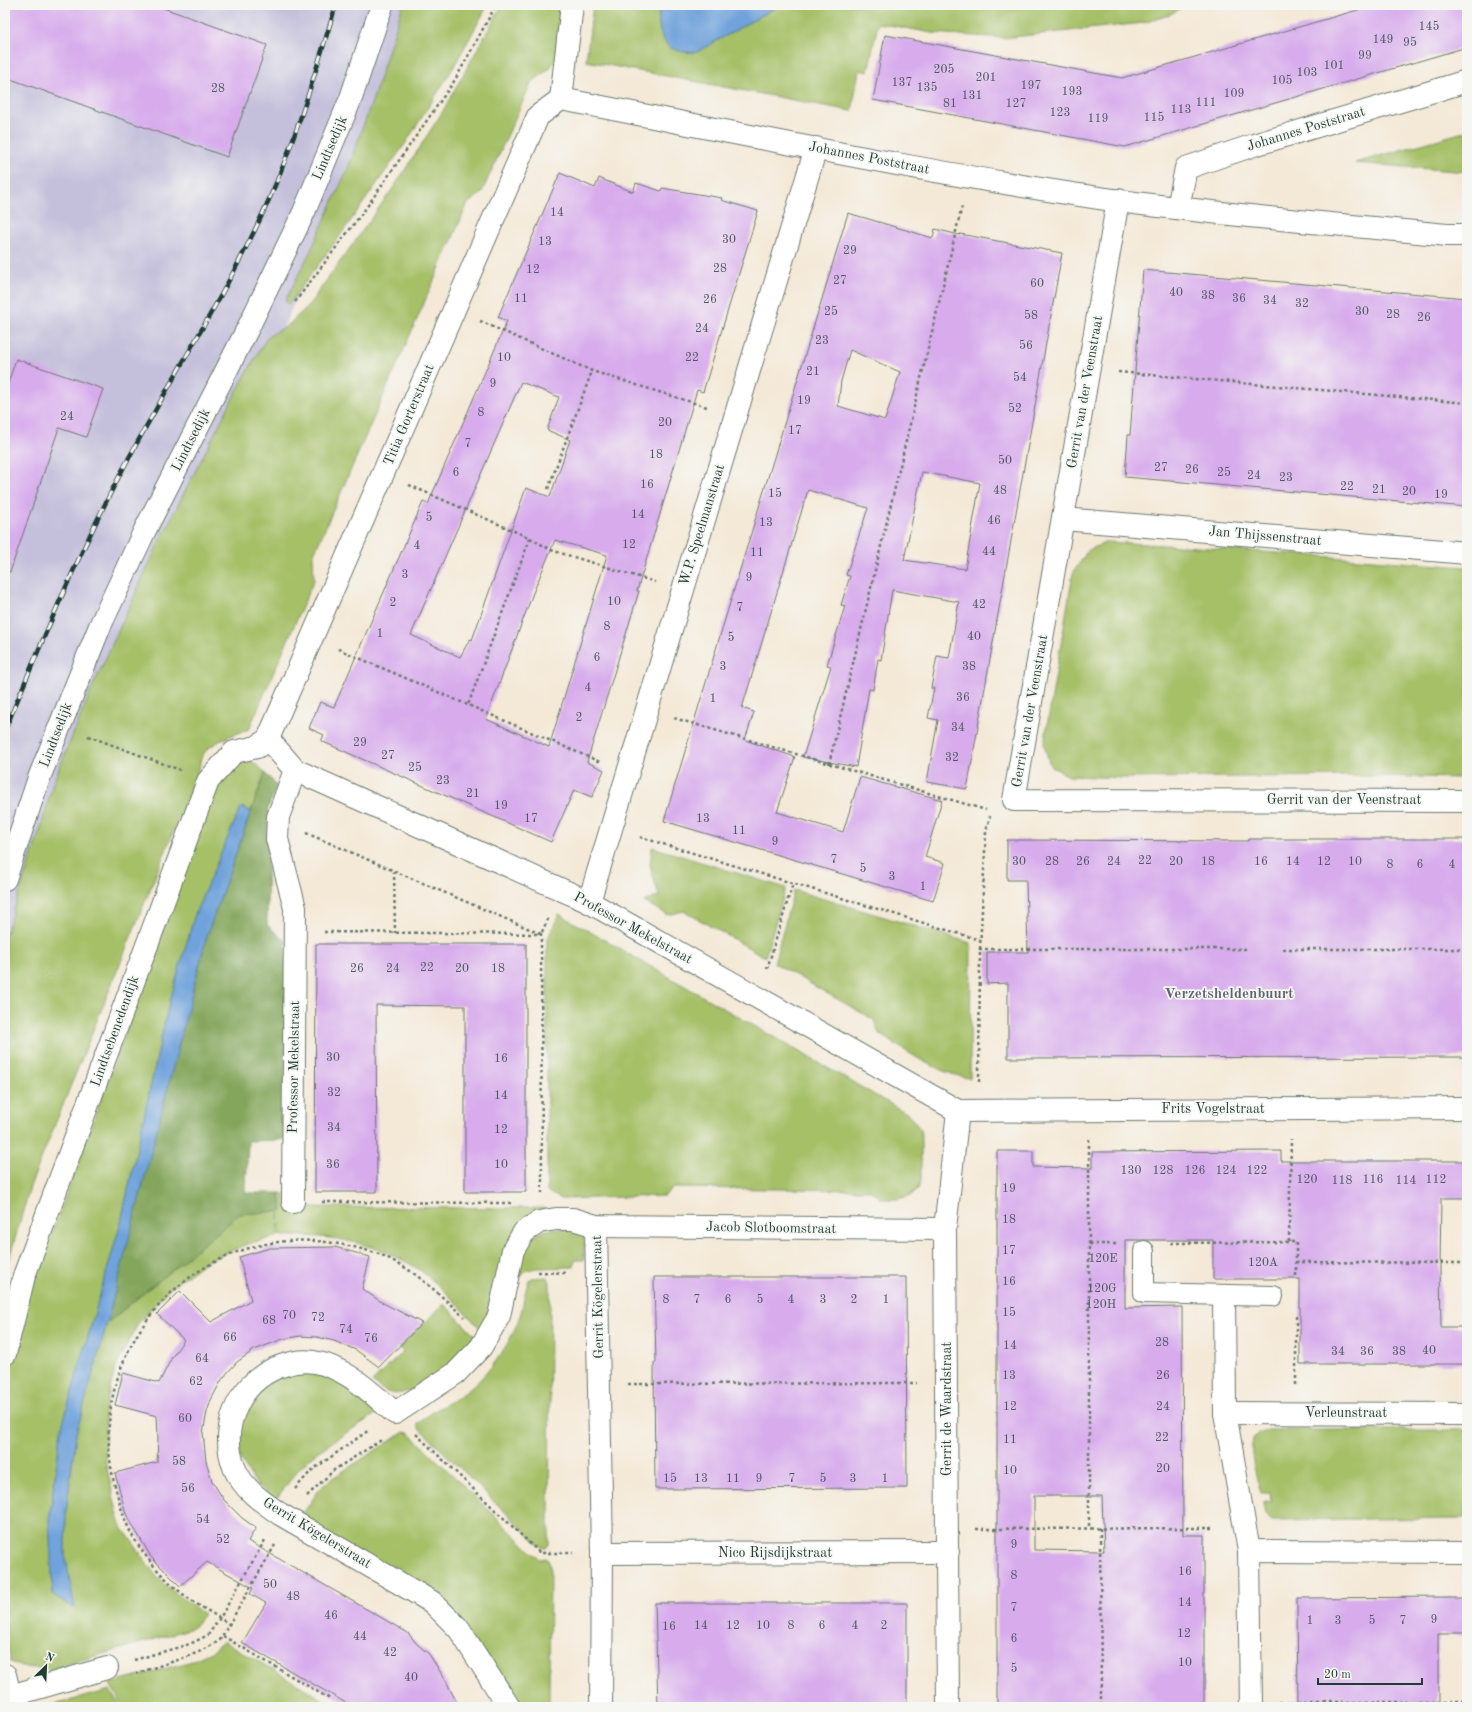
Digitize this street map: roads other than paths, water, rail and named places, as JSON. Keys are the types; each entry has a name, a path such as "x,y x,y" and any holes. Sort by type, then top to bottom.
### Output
{"street":[{"name":"Lindtsedijk","path":"5,879 39,778 59,725 122,578 248,328 304,212 351,98 382,5"},
{"path":"561,99 572,5"},
{"name":"Johannes Poststraat","path":"1178,208 1186,168 1254,145 1467,81"},
{"name":"Johannes Poststraat","path":"561,99 969,177 1118,200 1178,208 1448,236 1467,236"},
{"name":"Titia Gorterstraat","path":"268,739 538,116 561,99"},
{"name":"W.P. Speelmanstraat","path":"589,902 816,148"},
{"name":"Gerrit van der Veenstraat","path":"1118,200 1014,800 1467,801"},
{"name":"Jan Thijssenstraat","path":"1063,519 1467,553"},
{"name":"Professor Mekelstraat","path":"268,739 294,770 589,902 758,998 969,1111"},
{"name":"Lindtsebenedendijk","path":"5,1354 24,1276 208,781 234,752 257,747 268,739"},
{"name":"Professor Mekelstraat","path":"293,1202 295,908 277,839 278,821 285,794 294,770"},
{"name":"Frits Vogelstraat","path":"969,1111 1467,1108"},
{"name":"Gerrit de Waardstraat","path":"948,1707 945,1229 969,1111"},
{"name":"Gerrit Kögelerstraat","path":"509,1707 459,1629 432,1602 263,1503 246,1486 234,1467 230,1448 230,1426 238,1401 253,1382 271,1369 293,1363 313,1362 335,1368 352,1378 401,1419 456,1374 480,1347 499,1316 513,1250 524,1232 538,1222 556,1219 573,1219 596,1226 602,1553 601,1707"},
{"name":"Jacob Slotboomstraat","path":"596,1226 945,1229"},
{"path":"1224,1296 1225,1413 1249,1551 1251,1704"},
{"name":"Verleunstraat","path":"1225,1413 1467,1414"},
{"path":"1249,1551 1467,1552"},
{"name":"Nico Rijsdijkstraat","path":"602,1553 948,1552"},
{"path":"5,1675 11,1702 107,1668"}],"lane":[{"path":"1144,1251 1144,1293 1273,1296"}],"water":[{"path":"659,5 780,5 697,52 685,52 676,50 664,41 659,25"},
{"path":"241,807 251,811 207,935 107,1323 76,1434 66,1512 65,1555 75,1608 53,1595 49,1521 61,1430 121,1222 167,1011 195,914"}],"railway":[{"path":"5,730 62,597 107,499 142,433 219,298 255,230 271,195 298,125 336,5"}],"district":[{"name":"Verzetsheldenbuurt","path":"1229,994"}]}
